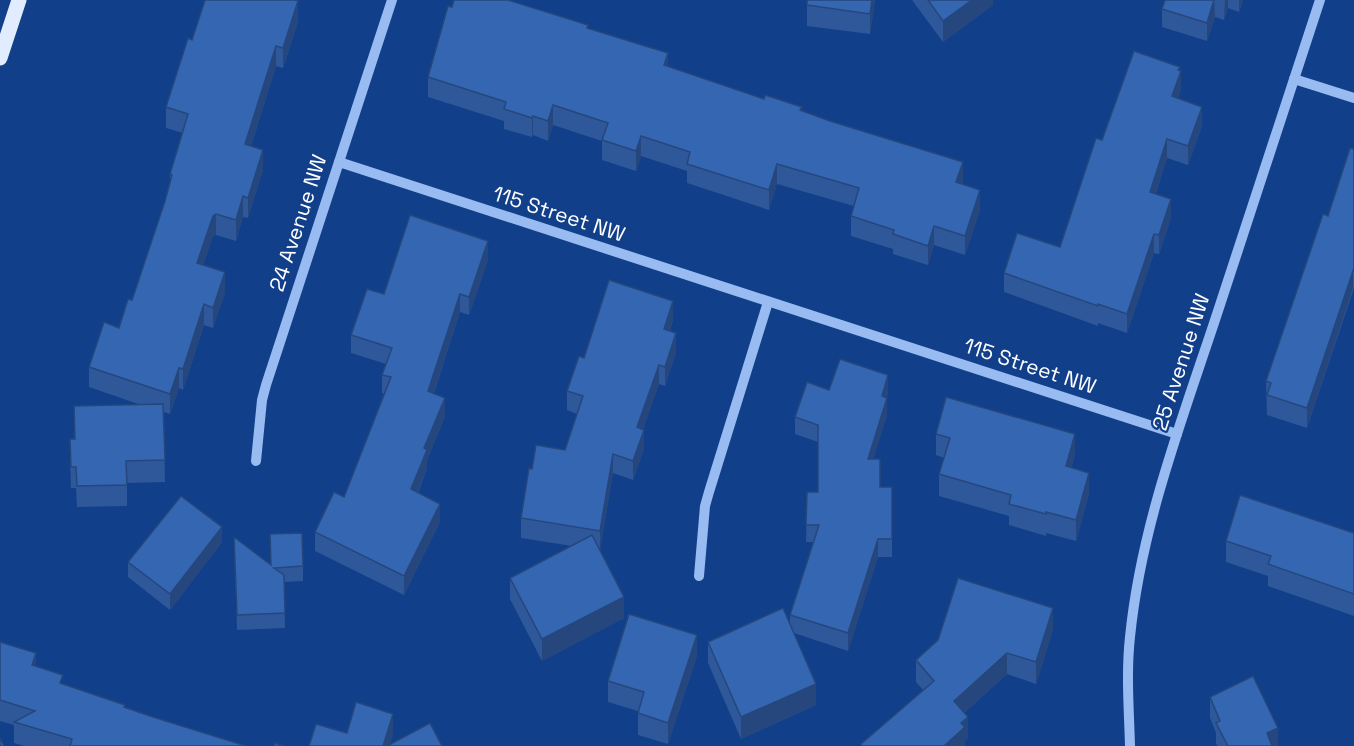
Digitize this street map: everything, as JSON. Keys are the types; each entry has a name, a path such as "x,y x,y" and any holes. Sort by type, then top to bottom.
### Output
{"main road":[{"path":"0,58 19,0"}],"street":[{"name":"24 Avenue NW","path":"256,461 262,400 392,0"},
{"name":"25 Avenue NW","path":"1130,746 1128,692 1130,639 1138,580 1150,527 1178,434 1320,0"},
{"path":"1294,79 1354,98"},
{"name":"115 Street NW","path":"339,162 1178,434"},
{"path":"699,576 705,506 768,302"}],"building":[{"path":"205,0 298,1 283,48 276,46 245,144 263,150 248,198 243,196 236,220 216,214 213,216 197,263 225,272 213,308 204,304 183,369 179,368 170,394 89,367 104,322 119,328 128,299 132,300 165,201 172,175 170,174 188,114 166,107 188,38 192,40"},
{"path":"454,0 508,0 588,25 587,28 668,53 664,65 764,99 765,95 802,107 800,110 830,121 963,162 956,182 980,190 965,236 934,226 928,246 893,234 894,230 851,216 859,188 777,164 769,190 687,164 690,152 641,136 636,151 602,140 608,123 553,105 548,121 533,116 532,118 504,109 506,102 428,77 448,6 452,7"},
{"path":"807,0 872,0 870,14 807,5"},
{"path":"928,0 972,0 943,21"},
{"path":"1165,0 1214,0 1207,23 1162,9"},
{"path":"1134,51 1180,67 1178,70 1181,71 1172,96 1202,107 1188,146 1167,139 1150,192 1171,199 1159,235 1154,234 1127,314 1004,273 1017,233 1060,247 1096,138 1102,140"},
{"path":"1350,148 1354,149 1354,268 1307,408 1267,395 1271,383 1266,381 1323,214 1328,216"},
{"path":"410,215 488,241 469,297 460,294 428,391 445,398 424,448 427,450 411,489 440,504 404,576 315,532 334,492 344,497 391,377 382,375 392,348 351,335 367,289 384,294"},
{"path":"609,280 673,301 664,329 676,333 665,367 659,365 637,427 644,430 633,461 613,454 600,531 521,518 529,468 532,469 536,445 565,450 583,396 567,391 579,356 584,358"},
{"path":"840,359 888,375 882,396 887,398 868,459 880,459 880,487 892,487 892,539 878,539 848,633 790,615 819,525 806,525 807,492 818,492 818,425 795,417 807,382 829,390"},
{"path":"946,397 1075,434 1066,466 1089,473 1076,520 1009,504 1011,495 939,474 950,438 936,434"},
{"path":"163,404 165,460 126,461 127,485 77,486 76,467 71,467 70,439 75,439 74,406"},
{"path":"1240,495 1354,533 1354,594 1268,564 1271,556 1226,541"},
{"path":"181,496 222,527 170,594 128,562"},
{"path":"302,533 303,566 274,568 284,575 285,613 237,615 234,537 271,565 270,534"},
{"path":"592,535 624,597 542,639 510,578"},
{"path":"958,578 1053,608 1036,662 1007,653 954,701 968,717 961,723 965,727 944,746 862,746 861,744 934,681 916,660 938,640"},
{"path":"783,608 816,684 741,717 708,642"},
{"path":"629,614 697,635 668,723 638,713 644,692 608,681"},
{"path":"0,642 36,653 32,665 63,675 60,683 153,717 246,746 70,746 72,739 14,722 35,711 0,700"},
{"path":"1253,676 1278,728 1267,733 1272,746 1228,746 1216,723 1220,721 1210,697"},
{"path":"356,702 393,714 383,746 309,746 316,724 347,733"},
{"path":"430,723 442,746 387,746"}]}
